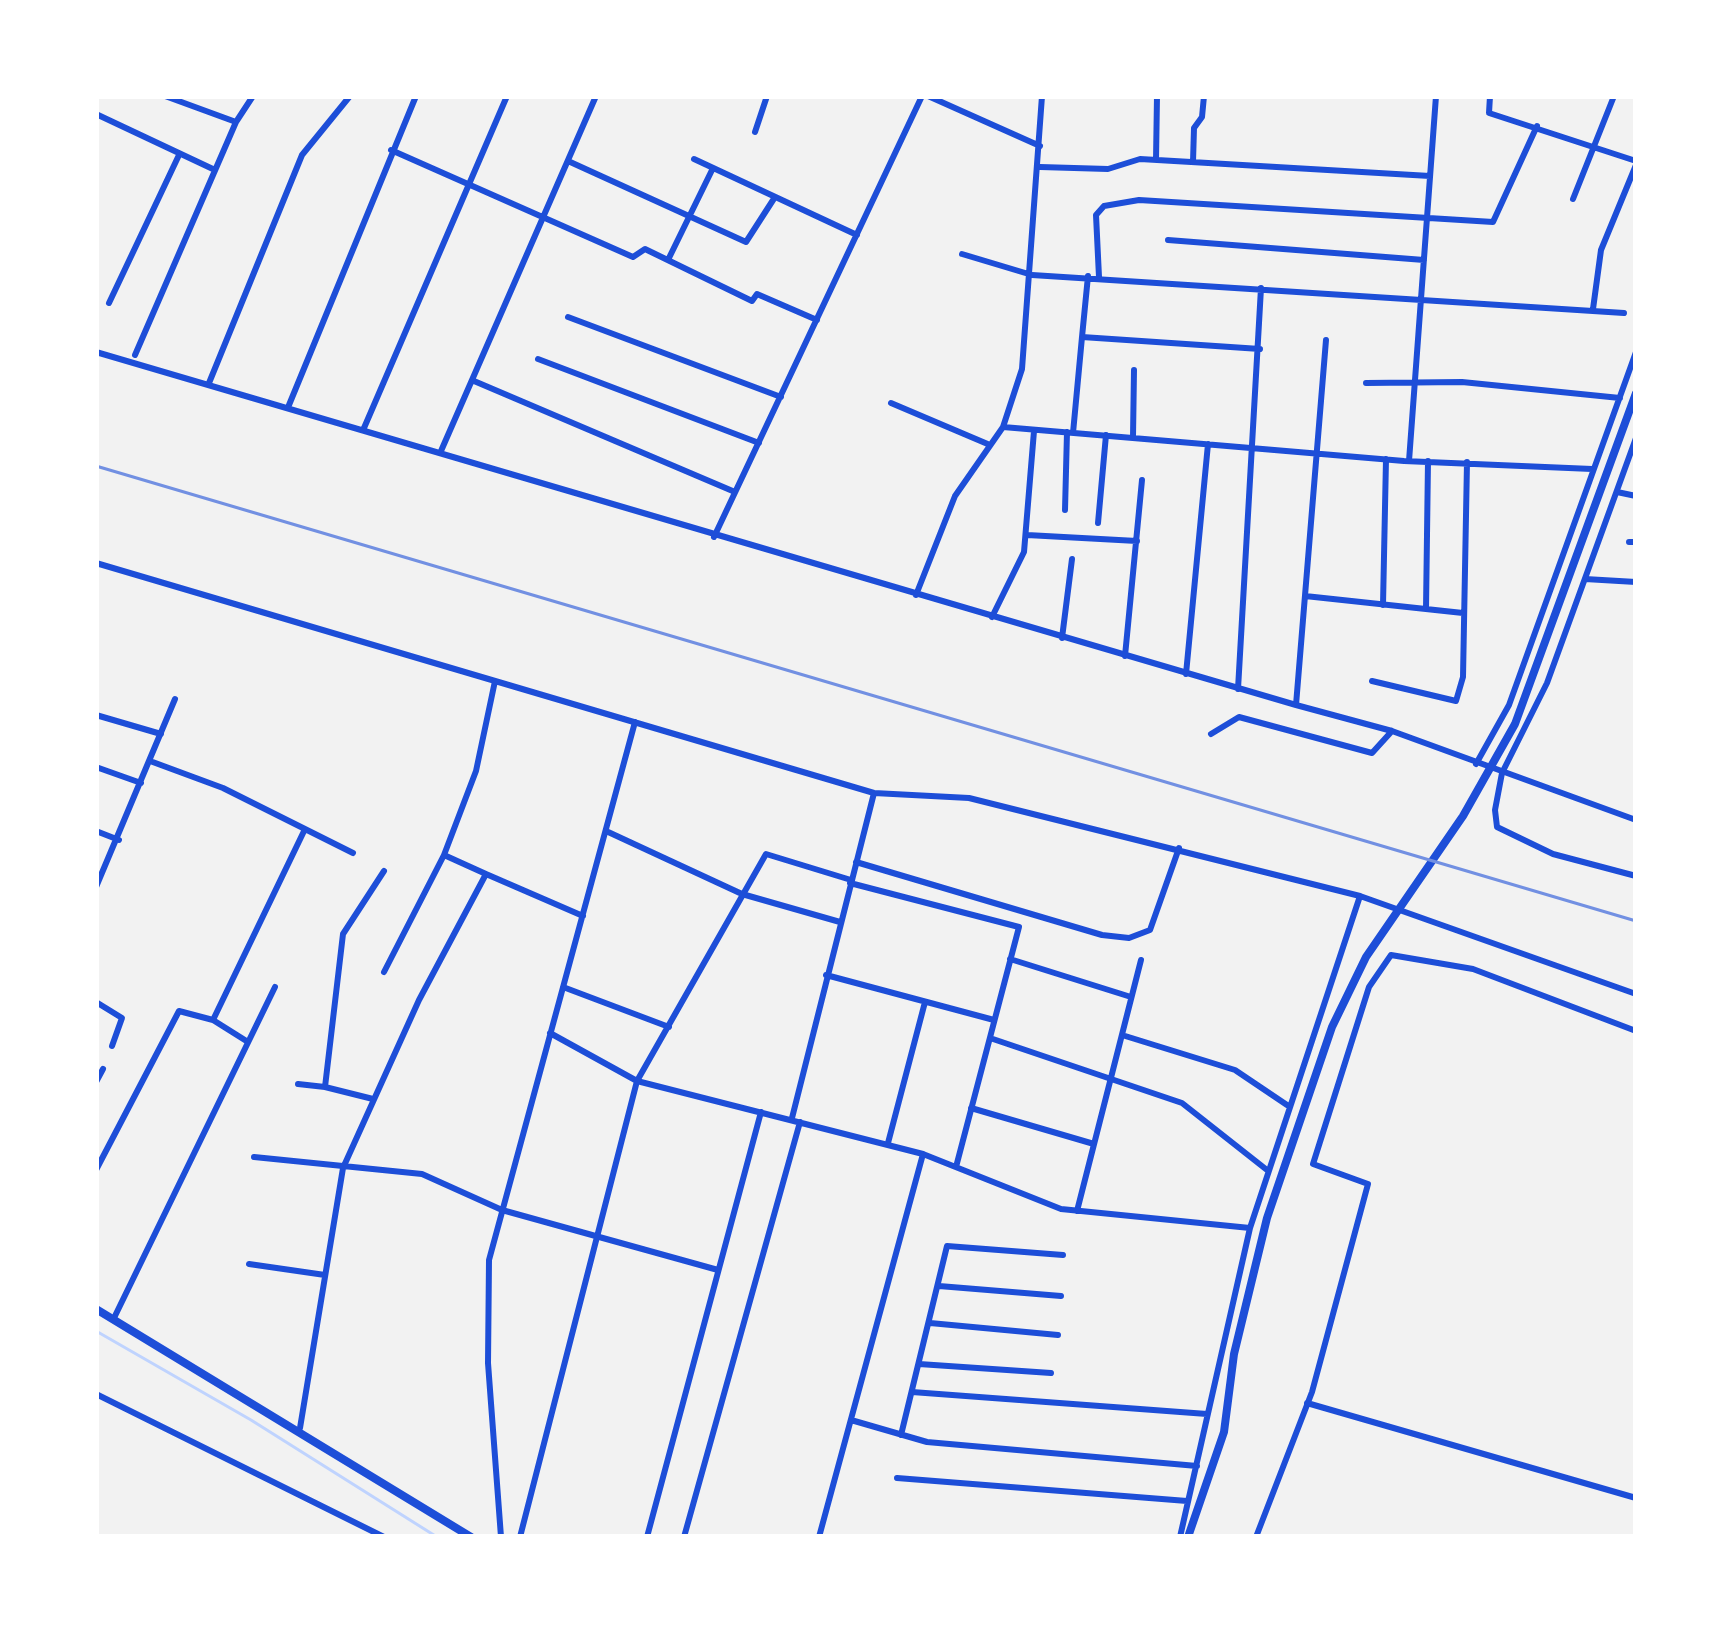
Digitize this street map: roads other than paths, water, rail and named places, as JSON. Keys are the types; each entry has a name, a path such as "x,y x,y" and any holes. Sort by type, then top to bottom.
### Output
{"main road":[{"path":"1184,1537 1224,1432 1234,1354 1268,1218 1332,1027 1366,957 1499,756 1636,393"},
{"path":"96,1309 471,1537"}],"street":[{"path":"165,96 236,122"},
{"path":"135,355 236,122 254,96"},
{"path":"209,383 302,155 350,96"},
{"path":"289,405 416,96"},
{"path":"364,428 507,96"},
{"path":"441,452 596,96"},
{"path":"755,132 767,96"},
{"path":"714,537 925,96 1040,146"},
{"path":"916,595 955,496 1003,427 1022,369 1042,96"},
{"path":"1156,160 1157,96"},
{"path":"1193,162 1194,128 1202,117 1204,96"},
{"path":"1409,461 1436,96"},
{"path":"1490,96 1489,113 1636,163 1601,250 1592,309"},
{"path":"1574,199 1614,96"},
{"path":"96,114 215,170"},
{"path":"1100,277 1096,215 1104,206 1122,203 1192,201 1492,222 1537,126"},
{"path":"391,150 633,257 645,249 752,301 757,294 818,320"},
{"path":"109,303 179,155"},
{"path":"694,159 857,235"},
{"path":"1039,167 1108,169 1156,160 1430,176"},
{"path":"568,161 746,242 775,196"},
{"path":"668,260 713,168"},
{"path":"1168,240 1424,260"},
{"path":"962,254 1032,275 1624,313"},
{"path":"1065,510 1088,276"},
{"path":"1238,689 1251,540 1251,447 1262,288"},
{"path":"568,316 781,397"},
{"path":"1082,337 1260,349"},
{"path":"1296,705 1325,340"},
{"path":"96,352 289,405 714,537 1392,731 1636,820"},
{"path":"1476,764 1509,706 1636,352"},
{"path":"538,358 759,442"},
{"path":"1133,437 1134,370"},
{"path":"472,380 735,492"},
{"path":"1366,383 1412,380 1620,398"},
{"path":"891,403 990,446"},
{"path":"1003,427 1409,461 1592,469"},
{"path":"992,617 1024,552 1034,429"},
{"path":"1098,523 1106,435"},
{"path":"1636,438 1547,683 1502,773 1497,827 1553,854 1636,876"},
{"path":"1186,674 1208,444"},
{"path":"1383,605 1386,459"},
{"path":"1426,609 1428,461"},
{"path":"1372,681 1456,701 1463,677 1466,614 1467,462"},
{"path":"1125,656 1142,480"},
{"path":"1617,492 1636,496"},
{"path":"1025,535 1137,541"},
{"path":"1062,638 1072,559"},
{"path":"96,563 874,793 969,799 1360,896 1636,994"},
{"path":"1585,579 1636,582"},
{"path":"1305,596 1466,614"},
{"path":"384,972 444,855 476,771 495,681"},
{"path":"96,887 175,699"},
{"path":"96,715 160,734"},
{"path":"1211,734 1239,717 1372,753 1392,731"},
{"path":"501,1537 488,1322 489,1260 635,722"},
{"path":"150,761 223,788 353,853"},
{"path":"96,767 141,783"},
{"path":"684,1537 796,1120 826,975 874,793"},
{"path":"213,1020 305,829"},
{"path":"96,831 119,840"},
{"path":"607,831 742,894 840,922"},
{"path":"856,862 1102,935 1129,938 1150,930 1179,848"},
{"path":"520,1537 637,1081 766,854 1019,927 956,1167"},
{"path":"444,855 583,916"},
{"path":"326,1087 343,934 384,872"},
{"path":"300,1429 343,1168 486,874"},
{"path":"1184,1537 1187,1501 1250,1228 1360,896"},
{"path":"1256,1537 1307,1403 1368,1184 1313,1164 1369,987 1391,955 1473,969 1636,1031"},
{"path":"1010,959 1131,997"},
{"path":"1077,1211 1141,960"},
{"path":"826,975 994,1020"},
{"path":"114,1318 275,987"},
{"path":"563,988 669,1027"},
{"path":"887,1144 925,1001"},
{"path":"96,1002 122,1018 112,1046"},
{"path":"96,1170 134,1088 179,1011 213,1020 248,1042"},
{"path":"550,1033 637,1081 923,1154 1077,1211 1250,1228"},
{"path":"1122,1035 1235,1070 1287,1105"},
{"path":"990,1038 1182,1103 1267,1170"},
{"path":"96,1082 103,1069"},
{"path":"298,1084 373,1099"},
{"path":"971,1108 1094,1144"},
{"path":"646,1537 761,1112"},
{"path":"819,1537 923,1154"},
{"path":"254,1156 422,1174 502,1210 718,1270"},
{"path":"902,1435 947,1246 1063,1255"},
{"path":"249,1264 326,1275"},
{"path":"938,1286 1060,1296"},
{"path":"928,1323 1058,1335"},
{"path":"919,1364 1052,1372"},
{"path":"912,1392 1209,1414"},
{"path":"96,1394 227,1454 384,1537"},
{"path":"1307,1403 1636,1498"},
{"path":"851,1420 927,1442 1197,1466"},
{"path":"897,1478 1187,1501"}],"waterway":[{"path":"96,1331 251,1420 437,1537"}],"railway":[{"path":"96,466 1636,921"}]}
